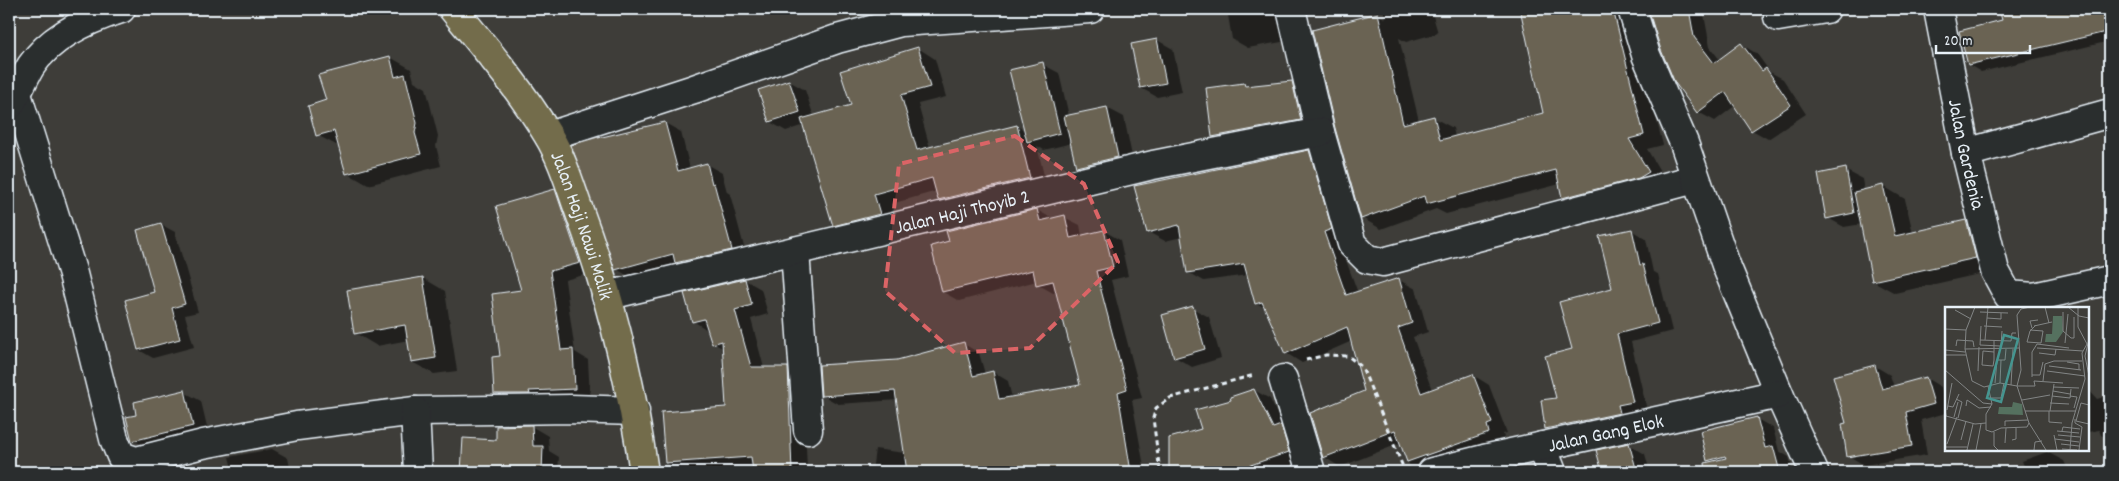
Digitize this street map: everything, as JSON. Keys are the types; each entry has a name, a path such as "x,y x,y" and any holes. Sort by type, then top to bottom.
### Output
{"main road":[{"name":"Jalan Haji Nawi Malik","path":"453,9 505,74 549,136 588,235 606,296 635,411 644,472"}],"street":[{"path":"121,9 99,16 54,41 32,65 13,100 73,274 114,440 121,456 136,461 161,464 203,444 297,426 415,411 570,409 635,411"},
{"path":"549,136 694,89 838,39 902,22 1090,9"},
{"path":"1291,9 1320,132 1352,244 1367,259 1383,262 1695,179"},
{"path":"1632,9 1646,55 1684,143 1726,265 1779,394 1814,472"},
{"path":"1778,17 1826,9"},
{"name":"Jalan Gardenia","path":"1938,9 1966,153 1995,272 2008,295 2034,297 2110,280"},
{"path":"1966,153 2110,113"},
{"name":"Jalan Haji Thoyib 2","path":"606,296 1153,165 1320,132"},
{"path":"795,251 808,430"},
{"path":"1283,379 1312,472"},
{"name":"Jalan Gang Elok","path":"1432,472 1779,394"},
{"path":"415,411 418,472"},
{"path":"1542,446 1552,472"}],"highlighted area":[{"path":"1015,136 1084,184 1118,262 1030,348 955,353 885,291 899,164"}],"building":[{"path":"1520,9 1613,9 1644,135 1629,139 1649,172 1639,178 1562,198 1556,170 1426,204 1424,196 1361,219 1335,128 1312,30 1378,13 1403,124 1434,116 1440,140 1543,113"},
{"path":"1648,9 1689,9 1694,37 1714,63 1741,43 1762,71 1766,68 1791,105 1751,131 1725,92 1697,113 1675,83 1661,50"},
{"path":"2019,9 2110,9 2110,31 1968,65 1959,31 2002,20 2000,13"},
{"path":"1157,39 1166,83 1140,88 1131,44"},
{"path":"918,47 930,87 901,95 917,150 1017,125 1030,178 938,200 932,178 874,194 880,214 833,226 801,119 851,105 840,71"},
{"path":"390,56 395,77 405,74 417,123 415,133 421,154 346,174 334,131 316,136 308,106 326,100 318,75"},
{"path":"1043,62 1060,133 1027,142 1009,70"},
{"path":"789,80 800,112 769,122 758,90"},
{"path":"1292,81 1301,120 1212,137 1206,88 1244,83 1245,86"},
{"path":"1107,107 1118,157 1076,167 1064,116"},
{"path":"665,122 678,171 707,163 732,250 675,263 673,254 615,270 571,145"},
{"path":"1309,150 1332,229 1324,232 1346,295 1399,278 1412,323 1398,328 1421,393 1473,374 1492,423 1487,425 1489,433 1407,462 1395,430 1323,458 1310,413 1364,391 1347,327 1285,354 1262,302 1255,304 1244,264 1187,273 1179,225 1147,233 1134,186"},
{"path":"1846,168 1854,213 1826,219 1818,174"},
{"path":"1883,185 1895,236 1966,220 1976,258 1872,281 1854,192"},
{"path":"555,189 580,263 550,271 561,350 573,349 575,389 529,391 530,394 494,394 492,357 500,356 492,294 521,290 496,206"},
{"path":"1037,209 1040,221 1065,215 1070,238 1104,230 1113,267 1096,271 1127,389 1118,392 1131,472 907,472 895,391 821,396 819,365 897,360 964,342 973,376 993,371 999,399 1080,385 1053,281 1036,285 1033,270 942,292 931,246 949,241 946,231"},
{"path":"161,223 185,304 172,308 180,339 138,350 125,300 154,292 137,230"},
{"path":"1632,229 1640,265 1643,264 1658,323 1617,334 1633,402 1618,405 1620,413 1545,429 1541,400 1556,398 1545,356 1572,349 1559,302 1612,288 1599,236"},
{"path":"423,277 436,358 411,362 405,325 354,334 347,290"},
{"path":"745,279 752,305 735,310 751,367 788,367 792,472 753,472 751,457 665,463 661,412 726,407 722,341 712,344 704,319 692,322 684,293"},
{"path":"1193,306 1205,349 1174,358 1162,315"},
{"path":"1875,365 1882,389 1926,377 1934,404 1906,412 1912,446 1847,457 1842,424 1846,423 1833,376"},
{"path":"1254,389 1273,428 1281,425 1289,452 1230,472 1169,472 1169,438 1201,429 1195,410 1231,400 1230,397"},
{"path":"185,390 193,426 132,441 126,417 136,415 134,402"},
{"path":"1757,417 1765,448 1773,446 1780,472 1706,472 1705,463 1726,458 1725,456 1707,461 1700,431"},
{"path":"532,425 533,446 543,446 542,472 461,472 463,438 496,440 496,426"},
{"path":"1629,443 1637,472 1602,472 1596,450"}]}
